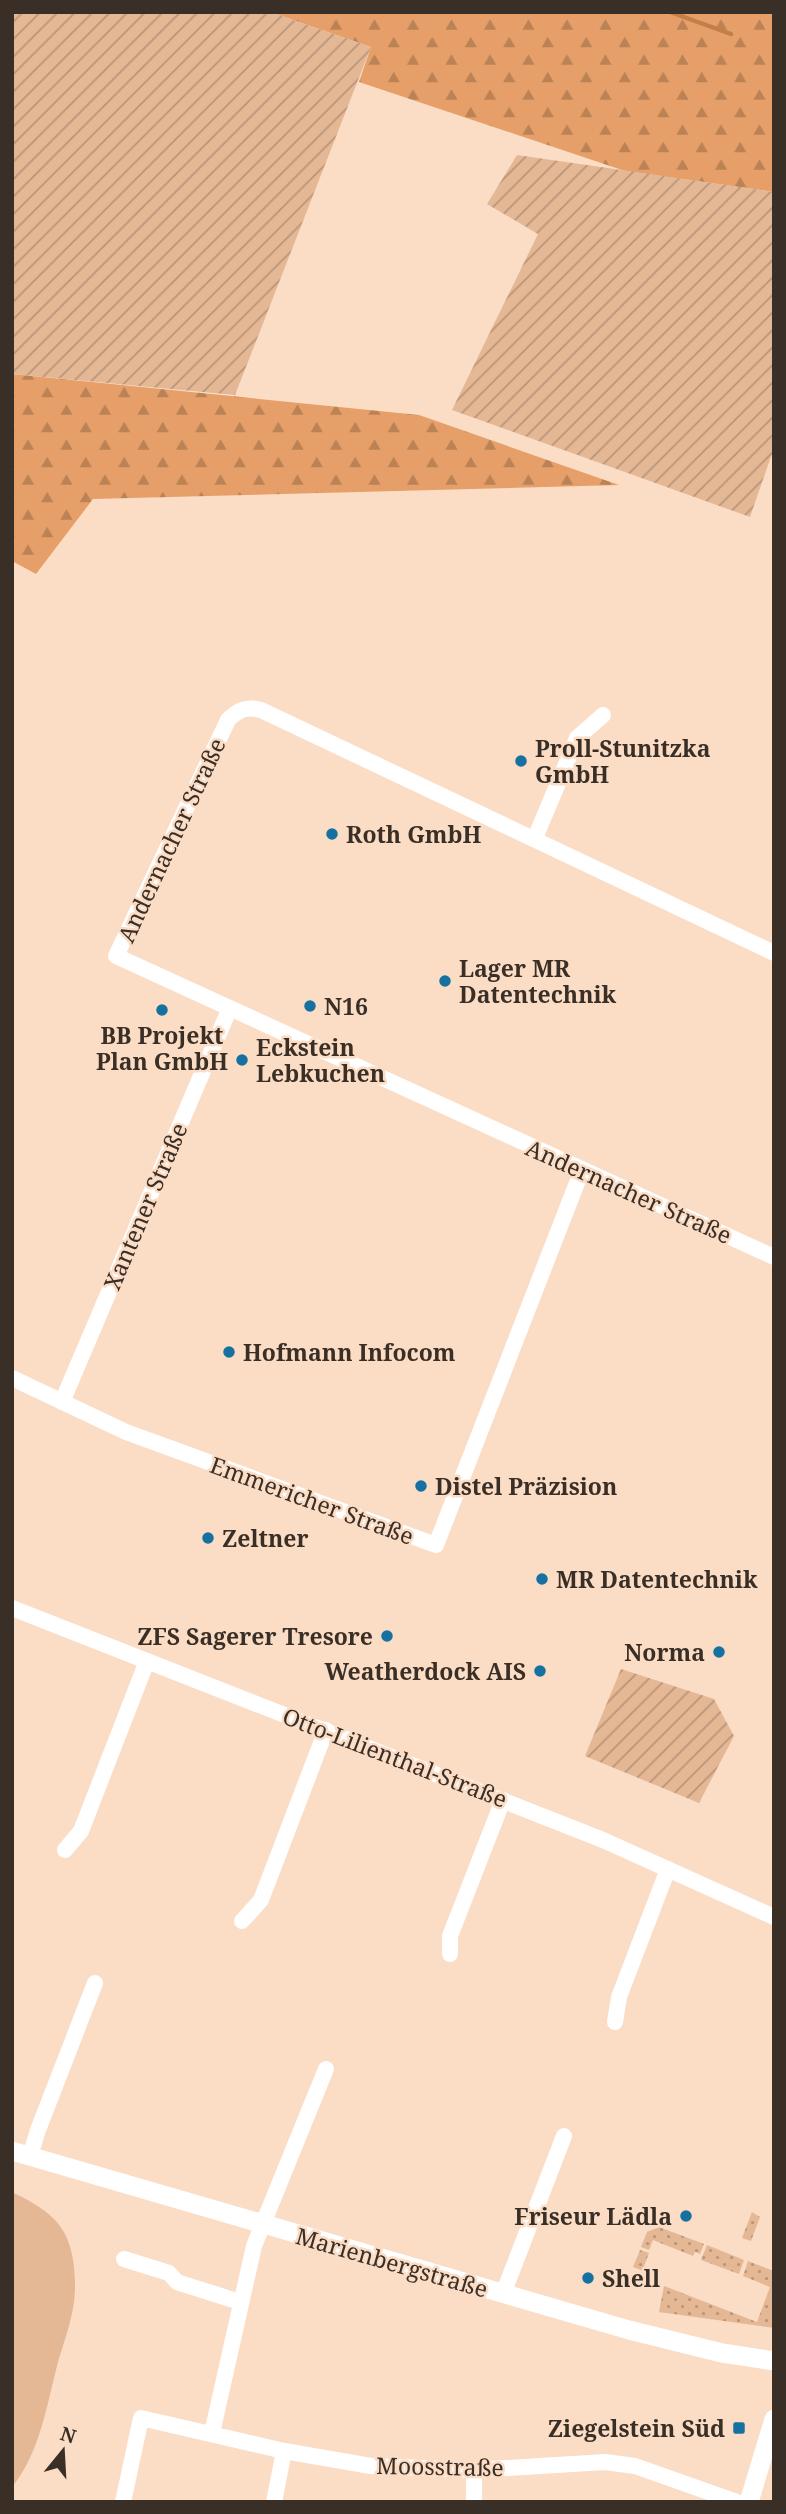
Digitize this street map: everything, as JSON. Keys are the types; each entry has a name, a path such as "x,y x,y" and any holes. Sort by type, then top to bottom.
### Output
{"main road":[{"name":"Marienbergstraße","path":"21,2154 682,2344 774,2361"},
{"path":"749,2502 774,2419"}],"street":[{"name":"Andernacher Straße","path":"774,953 261,710 242,709 228,720 116,956 774,1257"},
{"path":"535,838 577,737 603,715"},
{"name":"Xantener Straße","path":"61,1402 229,1010"},
{"name":"Emmericher Straße","path":"12,1378 126,1432 436,1545 582,1170"},
{"name":"Otto-Lilienthal-Straße","path":"12,1608 503,1800 774,1917"},
{"path":"65,1850 81,1831 147,1661"},
{"path":"242,1921 261,1900 326,1730"},
{"path":"450,1954 450,1936 503,1800"},
{"path":"615,2022 619,1997 668,1869"},
{"path":"21,2154 38,2130 95,1983"},
{"path":"212,2433 254,2246 326,2069"},
{"path":"503,2294 564,2136"},
{"path":"124,2259 169,2273 177,2282 240,2302"},
{"name":"Moosstraße","path":"123,2502 141,2418 284,2451 371,2466 474,2470 605,2462 635,2466 737,2502"},
{"path":"274,2502 284,2451"},
{"path":"474,2470 474,2502"}],"shaded area":[{"path":"12,12 270,12 371,47 235,395 12,374"},
{"path":"517,155 774,192 774,448 750,517 452,410 538,234 487,204"},
{"path":"621,1669 714,1699 734,1736 699,1803 585,1756"},
{"path":"12,2192 32,2202 60,2226 74,2264 75,2297 36,2444 22,2474 12,2487"},
{"path":"752,2212 760,2217 751,2241 742,2238"},
{"path":"659,2227 704,2244 700,2254 695,2252 693,2256 653,2240 649,2250 641,2247 647,2232"},
{"path":"707,2245 744,2260 739,2274 701,2260"},
{"path":"640,2250 649,2253 644,2266 655,2271 654,2275 633,2267"},
{"path":"748,2261 774,2271 774,2328 659,2312 664,2286 757,2322 770,2287 743,2276"}],"green space":[{"path":"270,12 774,12 774,192 625,171 359,82 371,47"},
{"path":"12,374 419,415 619,485 93,499 36,574 12,561"}],"waterway":[{"path":"670,12 731,34"}],"place":[{"name":"Proll-Stunitzka GmbH","path":"521,761"},
{"name":"Roth GmbH","path":"332,834"},
{"name":"Lager MR Datentechnik","path":"445,981"},
{"name":"N16","path":"310,1006"},
{"name":"BB Projekt Plan GmbH","path":"162,1010"},
{"name":"Eckstein Lebkuchen","path":"242,1060"},
{"name":"Hofmann Infocom","path":"229,1352"},
{"name":"Distel Präzision","path":"421,1486"},
{"name":"Zeltner","path":"208,1538"},
{"name":"MR Datentechnik","path":"542,1579"},
{"name":"ZFS Sagerer Tresore","path":"387,1636"},
{"name":"Norma","path":"719,1652"},
{"name":"Weatherdock AIS","path":"540,1671"},
{"name":"Friseur Lädla","path":"686,2216"},
{"name":"Shell","path":"588,2278"},
{"name":"Ziegelstein Süd","path":"739,2428"}]}
